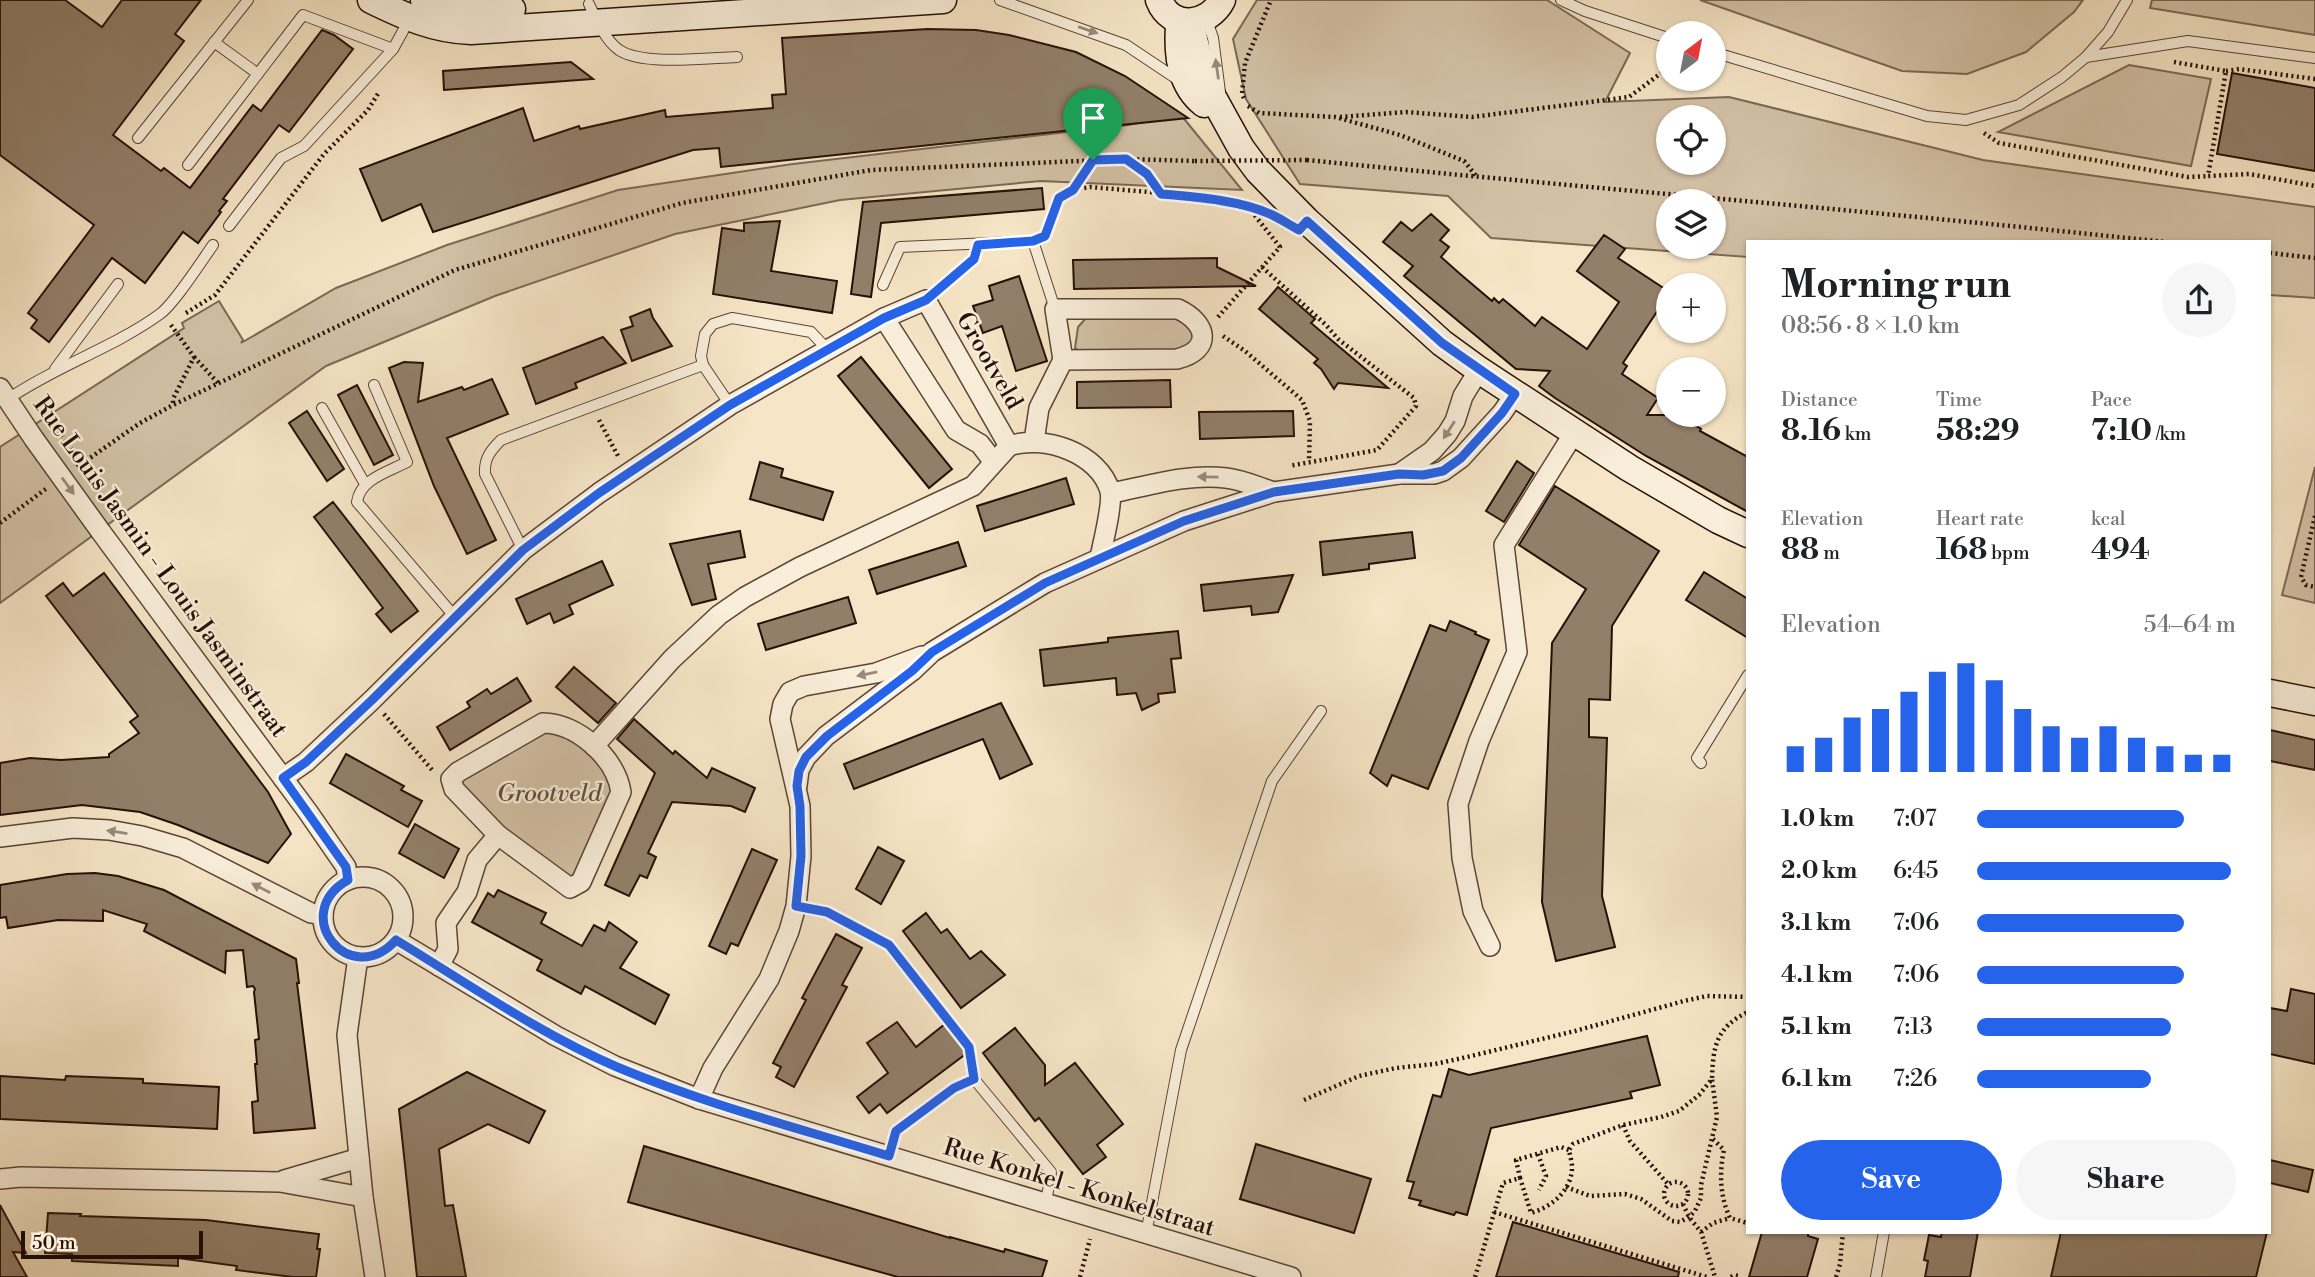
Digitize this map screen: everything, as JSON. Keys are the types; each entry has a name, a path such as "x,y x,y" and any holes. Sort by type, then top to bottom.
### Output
{"street":[{"path":"371,0 416,9 447,30 471,31 593,13 650,0"},
{"path":"593,13 943,0"},
{"path":"1159,0 1168,14 1207,10"},
{"path":"1207,10 1177,44 1183,74 1192,94 1225,121"},
{"path":"1207,10 1205,81 1241,148 1258,171 1307,221 1442,343 1479,370 1678,497 1746,533"},
{"path":"283,778 306,762 372,700 523,550 599,493 730,405 884,318 926,300"},
{"name":"Grootveld","path":"926,300 1009,446"},
{"path":"1034,441 1038,408 1063,360 1055,309 1178,309 1207,327 1199,348 1177,359 1063,360"},
{"path":"884,318 956,430 980,444 993,461"},
{"path":"1399,474 1432,451 1447,434 1455,421 1463,396 1479,370"},
{"name":"Rue Louis Jasmin - Louis Jasminstraat","path":"4,393 34,439 346,867 348,880"},
{"path":"699,1099 713,1068 769,979 789,932 796,906 801,856 800,806 780,719 783,704 790,692 804,686 876,673 932,652 1021,597 1100,556 1184,521 1274,492 1399,474 1434,474 1450,467 1478,440 1515,394"},
{"path":"1490,946 1473,911 1462,858 1458,804 1479,741 1517,652 1504,545 1574,433"},
{"name":"Grootveld","path":"594,746 671,659 699,632 736,603 800,567 973,486 1009,446 1034,441 1076,453 1098,470 1111,493"},
{"path":"1100,556 1111,493 1214,476 1238,480 1274,492"},
{"path":"797,786 799,771 815,746 912,671 932,652"},
{"path":"2271,693 2315,702"},
{"path":"543,723 565,727 594,746 616,774 621,792 581,882 570,888 498,835 454,789 451,779 458,772 543,723"},
{"path":"0,836 73,828 109,830 142,836 183,848 311,913 323,915"},
{"path":"439,966 447,949 446,923 467,892 477,860 498,835"},
{"path":"373,878 394,892 401,903 402,928 396,940 379,954 358,957 336,947 328,938 323,915 330,894 348,880 373,878"},
{"name":"Rue Konkel - Konkelstraat","path":"396,940 556,1037 615,1066 699,1099 1287,1276"},
{"path":"358,957 347,1035 363,1197 375,1277"},
{"path":"280,1182 359,1158"},
{"path":"0,1180 21,1177 280,1182 363,1197"}],"lane":[{"path":"138,138 248,0"},
{"path":"1000,0 1126,45 1172,74 1192,94"},
{"path":"1561,0 1585,11 1656,34"},
{"path":"1726,56 1927,116 1966,120 2019,105 2062,77 2086,57 2108,32 2127,0"},
{"path":"229,226 281,158 304,146 393,49 416,9"},
{"path":"593,13 616,48 634,58 737,57"},
{"path":"188,165 303,15 393,49"},
{"path":"2086,57 2188,41 2315,58"},
{"path":"214,42 258,74"},
{"path":"883,285 900,247 1033,241 1055,309"},
{"path":"4,393 73,364 162,313 213,245"},
{"path":"926,300 974,259 978,245"},
{"path":"54,370 117,284"},
{"path":"730,405 703,365 701,356 705,334 713,324 732,318 811,332 828,351"},
{"path":"523,550 485,474 484,463 501,440 703,365"},
{"path":"374,385 407,461 365,484 359,491 358,502 455,617"},
{"path":"322,408 365,484"},
{"path":"1701,763 1697,758 1746,678"},
{"path":"1146,1234 1181,1050 1272,781 1321,711"},
{"path":"889,1156 896,1131 954,1088 974,1079 1051,1172 1046,1203"},
{"path":"1876,1277 1884,1234"}],"path":[{"path":"1271,0 1245,63 1242,94 1248,108 1259,113 1335,117 1406,112 1472,117 1629,97 1656,77"},
{"path":"2162,60 2226,71 2239,69 2315,79"},
{"path":"2208,176 2226,71"},
{"path":"162,313 180,317 215,295 324,155 368,110 380,89"},
{"path":"1335,117 1436,148 1464,161 1477,178"},
{"path":"1966,120 1999,143 2188,177 2249,174 2315,186"},
{"path":"1126,159 1147,174 1161,194"},
{"path":"74,469 140,423 173,405 455,270 682,203 871,170 1126,159 1307,160 1477,178 1993,223 2147,240"},
{"path":"1073,190 1093,160"},
{"path":"1033,241 1045,236 1059,198 1073,190 1090,187 1196,196 1269,213"},
{"path":"1248,207 1280,247 1207,327 1302,400 1310,421 1309,461"},
{"path":"2271,253 2315,258"},
{"path":"1262,267 1338,339 1414,397 1416,406 1377,450 1286,466"},
{"path":"162,313 194,357 219,384"},
{"path":"173,405 173,399 194,357"},
{"path":"593,406 620,460"},
{"path":"46,411 49,417"},
{"path":"0,523 52,484"},
{"path":"2315,516 2301,576 2306,585 2315,587"},
{"path":"372,700 433,771 451,779"},
{"path":"796,906 827,912 889,945 969,1047 974,1079"},
{"path":"1304,1100 1359,1076 1467,1057 1707,996 1746,997"},
{"path":"1566,1187 1590,1196 1625,1194 1641,1199 1672,1221 1680,1222 1689,1217 1701,1198 1700,1185 1713,1139 1717,1112 1712,1079 1713,1051 1717,1040 1731,1022 1746,1013"},
{"path":"1569,1150 1577,1142 1623,1125 1679,1111 1712,1079"},
{"path":"1623,1125 1630,1141 1668,1184"},
{"path":"1713,1139 1724,1150 1721,1189 1730,1218"},
{"path":"1561,1147 1569,1150 1573,1165 1566,1187 1552,1203 1531,1213 1516,1160 1561,1147"},
{"path":"1538,1154 1546,1176 1539,1190"},
{"path":"1475,1277 1503,1183 1520,1178"},
{"path":"1679,1182 1685,1186 1688,1194 1683,1204 1675,1206 1667,1203 1664,1196 1668,1184 1679,1182"},
{"path":"1683,1204 1701,1232 1715,1277"},
{"path":"1494,1213 1707,1277"},
{"path":"1701,1232 1713,1223 1730,1218 1746,1223"},
{"path":"1836,1277 1843,1234"},
{"path":"1080,1277 1090,1239"},
{"path":"1731,1277 1739,1276"}],"green space":[{"path":"1257,0 1547,0 1630,53 1605,102 1729,97 1983,160 2315,207 2315,298 2271,295 2271,240 1746,240 1746,257 1726,255 1726,189 1656,189 1656,250 1491,238 1448,196 1300,184 1246,99 1233,39"},
{"path":"1700,0 2083,0 2074,12 2026,52 1967,74 1902,71"},
{"path":"2152,0 2315,0 2315,35 2150,8"},
{"path":"2129,65 2211,79 2191,166 1998,132"},
{"path":"1181,115 1242,190 1041,181 840,200 675,234 495,296 326,366 0,603 0,447 184,328 182,323 219,301 243,340 241,343 336,288 447,245 618,190 793,164 1128,125"},
{"path":"1169,315 1193,327 1192,342 1183,350 1082,353 1075,348 1078,327 1087,317"},
{"path":"2315,467 2315,603 2282,595"},
{"name":"Grootveld","path":"557,730 596,757 615,786 573,880 519,846 463,789 461,779 533,733"}],"building":[{"path":"0,0 65,0 102,27 122,0 201,0 175,34 184,41 113,135 161,171 164,168 190,188 253,105 261,111 322,30 353,49 289,132 279,125 223,199 227,201 219,211 221,212 198,243 183,232 145,283 112,258 49,342 31,328 37,320 28,313 94,225 0,155"},
{"path":"928,29 976,30 1009,35 1076,52 1125,76 1188,118 721,167 719,148 693,150 433,232 421,204 382,221 360,169 523,108 534,141 579,126 580,129 665,110 666,117 773,108 772,95 786,94 782,38"},
{"path":"571,62 593,79 444,90 443,71"},
{"path":"2232,73 2315,88 2315,171 2217,154"},
{"path":"1042,188 1044,209 881,223 871,297 851,294 863,202"},
{"path":"1431,214 1449,230 1440,240 1449,247 1441,257 1459,273 1492,301 1494,298 1499,303 1503,299 1535,326 1542,317 1587,349 1619,302 1577,271 1604,235 1625,249 1618,258 1656,283 1656,313 1623,363 1627,366 1622,374 1656,397 1647,415 1656,415 1656,427 1698,427 1700,431 1746,456 1746,511 1646,456 1555,398 1539,386 1550,371 1516,369 1404,276 1413,266 1383,242 1401,222 1412,231"},
{"path":"780,221 771,271 837,281 832,313 713,294 722,228 744,231 744,223"},
{"path":"1217,258 1217,267 1256,286 1074,289 1073,260"},
{"path":"1019,276 1047,361 1016,371 1002,326 983,333 973,306 993,300 989,286"},
{"path":"1278,287 1315,319 1311,323 1388,388 1338,383 1334,389 1314,363 1318,359 1259,309"},
{"path":"650,309 672,346 632,361 621,330 633,326 630,317"},
{"path":"603,337 626,363 575,383 577,388 536,404 523,368"},
{"path":"861,357 952,469 929,488 838,376"},
{"path":"404,362 423,363 418,402 462,387 464,390 492,379 508,414 447,438 496,540 467,554 434,486 389,368"},
{"path":"1170,380 1171,407 1077,408 1077,382"},
{"path":"357,385 393,455 374,465 338,395"},
{"path":"307,411 344,469 327,481 289,423"},
{"path":"1293,411 1294,436 1200,439 1199,412"},
{"path":"1517,461 1534,473 1504,522 1486,511"},
{"path":"760,462 783,469 781,477 833,492 823,520 750,499"},
{"path":"1066,478 1074,504 985,531 977,506"},
{"path":"1555,486 1659,551 1612,626 1610,700 1589,699 1589,737 1607,738 1602,896 1615,947 1556,961 1542,902 1552,643 1586,589 1519,545"},
{"path":"333,502 418,611 391,632 376,614 383,608 314,517"},
{"path":"740,531 745,557 708,564 716,599 692,605 670,544"},
{"path":"1412,532 1415,558 1369,564 1369,569 1323,575 1320,542"},
{"path":"958,542 966,566 877,594 869,570"},
{"path":"602,561 613,585 569,605 573,614 554,623 550,613 527,624 516,599"},
{"path":"1704,572 1746,598 1746,637 1686,600"},
{"path":"104,573 268,792 291,834 268,863 140,812 82,805 0,815 0,763 30,758 61,760 109,757 109,754 139,733 130,722 138,716 46,596 63,583 73,596"},
{"path":"1293,575 1278,612 1252,615 1251,606 1204,611 1201,585"},
{"path":"848,597 856,623 766,650 758,624"},
{"path":"1450,621 1489,640 1428,789 1392,775 1387,786 1370,773 1430,625 1446,631"},
{"path":"1178,631 1181,658 1171,659 1175,692 1158,694 1159,702 1142,710 1136,693 1117,695 1116,678 1044,686 1040,650 1108,642 1108,638"},
{"path":"574,667 616,703 598,723 556,687"},
{"path":"517,678 531,701 450,750 437,727 470,707 467,702 487,689 491,694"},
{"path":"1001,703 1032,764 1000,779 983,739 854,789 844,764"},
{"path":"634,719 673,754 675,751 707,778 712,768 755,788 745,812 731,806 672,802 648,853 656,857 647,878 640,875 629,896 605,885 655,773 617,739"},
{"path":"2271,730 2315,740 2315,770 2271,761"},
{"path":"346,754 404,786 401,790 422,801 408,827 330,783"},
{"path":"415,824 459,849 444,878 399,853"},
{"path":"878,847 904,861 881,904 856,889"},
{"path":"752,849 777,860 738,946 731,943 726,954 709,946"},
{"path":"67,874 118,876 164,890 296,959 315,1128 254,1133 252,1102 258,1101 255,1040 259,1039 255,989 253,986 247,987 243,950 226,951 225,973 144,931 147,924 103,910 103,921 58,920 8,928 6,917 0,918 0,885"},
{"path":"498,890 546,913 541,923 582,946 594,925 605,931 609,922 637,942 620,968 669,995 655,1024 585,986 581,994 537,970 542,960 472,922 488,893 494,897"},
{"path":"926,913 941,933 947,929 970,959 981,951 1005,975 961,1008 903,931"},
{"path":"836,934 862,948 842,985 847,987 794,1087 776,1077 781,1067 773,1063 806,1000 802,998"},
{"path":"2291,989 2315,994 2315,1064 2271,1054 2271,1008 2287,1011"},
{"path":"897,1022 916,1047 945,1024 967,1053 887,1113 880,1104 869,1113 857,1097 888,1073 867,1043"},
{"path":"1015,1028 1045,1065 1045,1085 1075,1063 1123,1124 1097,1145 1106,1157 1083,1174 1039,1118 1035,1121 983,1053"},
{"path":"1647,1036 1660,1085 1630,1092 1632,1098 1491,1128 1467,1215 1456,1212 1454,1215 1419,1205 1421,1201 1409,1198 1414,1182 1407,1181 1433,1095 1441,1097 1449,1069 1469,1075"},
{"path":"467,1072 545,1111 529,1143 488,1124 439,1149 445,1206 453,1205 466,1277 417,1277 399,1109"},
{"path":"0,1076 65,1080 66,1076 143,1079 143,1083 219,1087 217,1129 0,1119"},
{"path":"1256,1144 1371,1179 1354,1233 1240,1199"},
{"path":"644,1146 950,1238 1047,1261 1042,1277 898,1277 628,1202"},
{"path":"2271,1160 2313,1170 2308,1192 2271,1183"},
{"path":"0,1205 26,1253 13,1252 27,1277 0,1277"},
{"path":"48,1213 206,1220 319,1234 316,1277 236,1270 237,1266 178,1258 178,1266 72,1261 72,1254 45,1253"},
{"path":"1513,1222 1679,1272 1678,1277 1496,1277"},
{"path":"1761,1234 1808,1234 1818,1239 1807,1277 1749,1277"},
{"path":"1942,1234 1978,1234 1970,1277 1925,1277 1928,1261 1924,1260 1929,1235 1941,1237"},
{"path":"2061,1234 2267,1234 2256,1277 2051,1277"}],"route":[{"path":"1126,159 1147,174 1161,194 1196,196 1248,207 1269,213 1299,230 1307,221 1442,343 1515,394 1502,413 1461,458 1443,471 1423,475 1399,474 1274,492 1184,521 1100,556 1045,583 932,652 912,671 815,746 806,757 799,771 797,786 801,856 796,906 827,912 889,945 969,1047 974,1079 954,1088 896,1131 889,1156 699,1099 615,1066 556,1037 396,940 389,948 369,957 346,954 336,947 328,938 323,915 330,894 338,885 348,880 346,867 283,778 306,762 372,700 523,550 599,493 730,405 884,318 926,300 974,259 978,245 1033,241 1045,236 1059,198 1073,190 1093,160 1126,159"}]}
